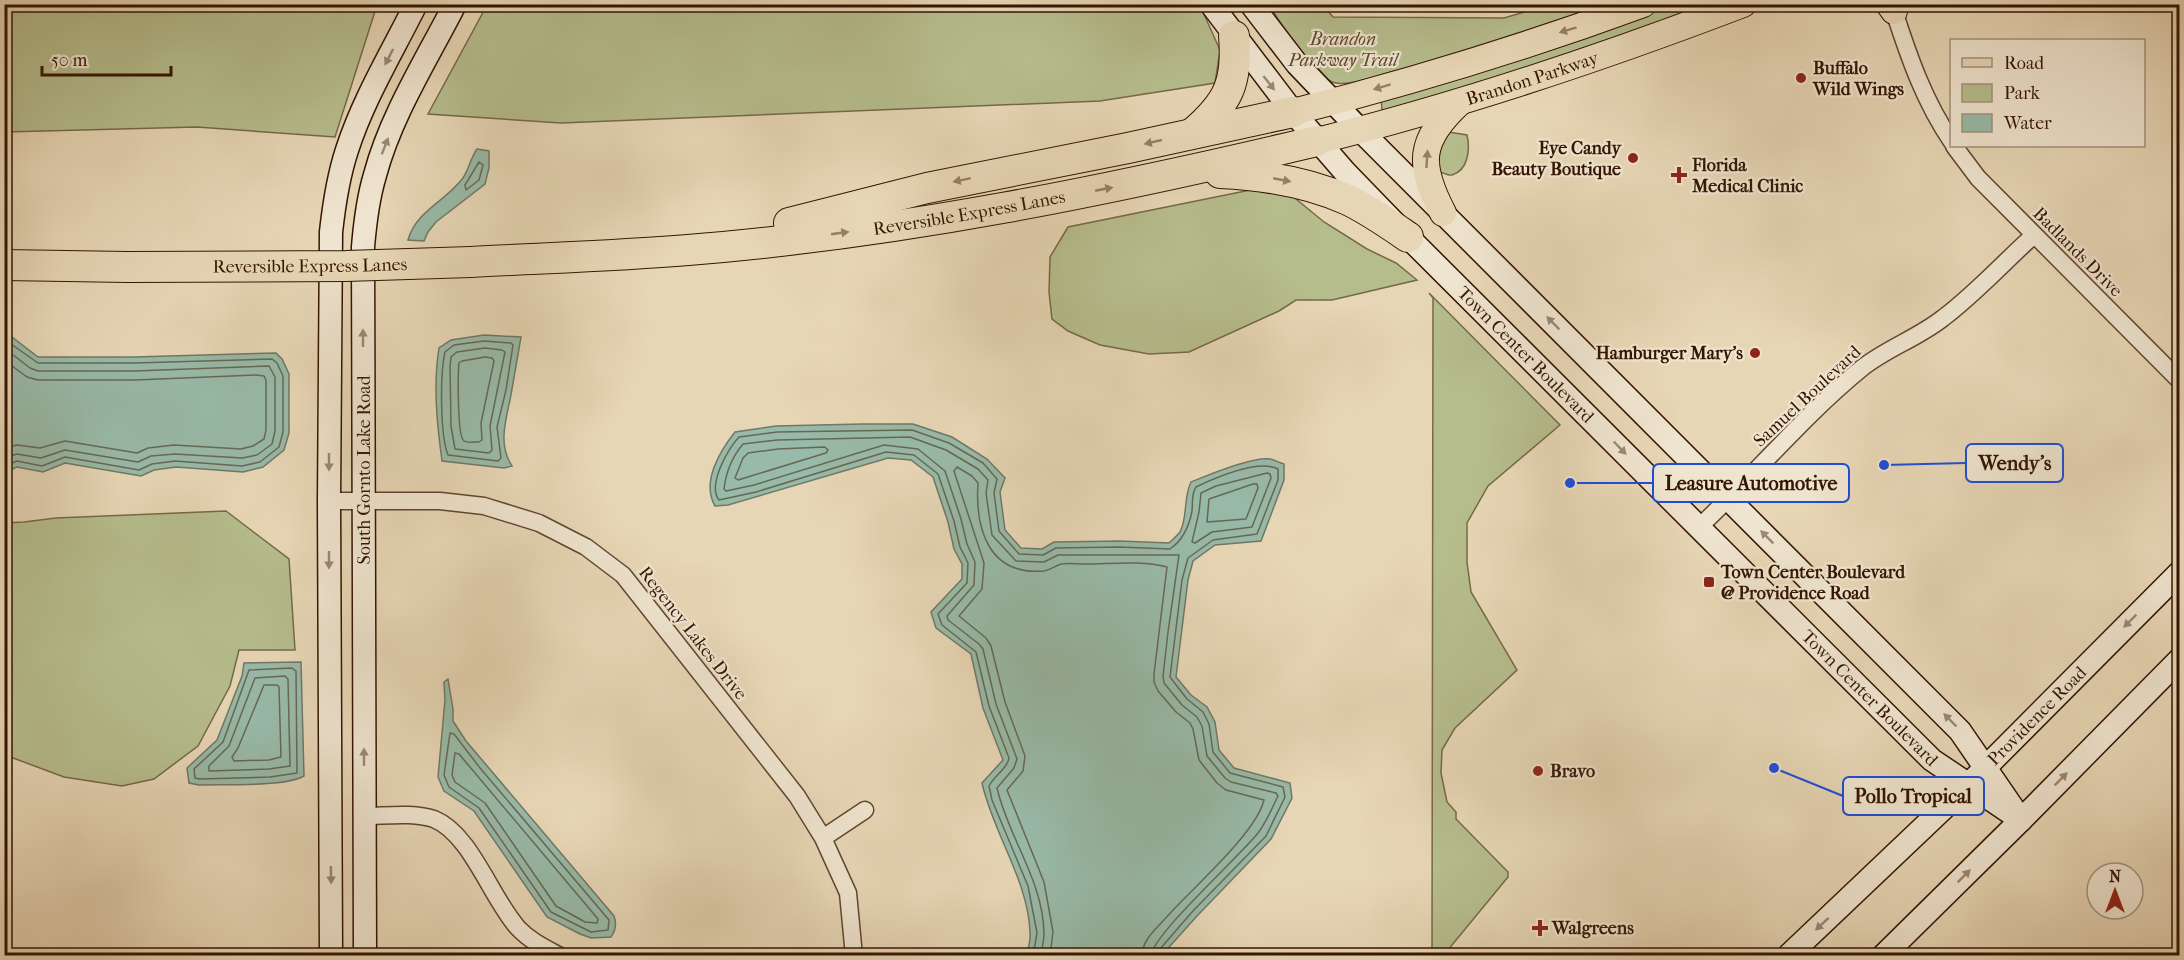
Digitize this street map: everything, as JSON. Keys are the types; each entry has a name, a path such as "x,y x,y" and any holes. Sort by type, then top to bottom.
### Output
{"highway":[{"path":"1193,133 1219,108 1228,93 1234,76 1236,56 1234,36"},
{"name":"Reversible Express Lanes","path":"615,255 803,220 938,185 1128,148 1293,112"},
{"name":"Reversible Express Lanes","path":"4,265 212,267 471,262 689,250 796,239 914,223 1047,200 1181,173 1317,141"},
{"path":"1181,173 1261,176 1304,185 1348,200 1408,237"}],"main road":[{"name":"Brandon Parkway","path":"1293,112 1571,30 1643,4"},
{"name":"Brandon Parkway","path":"1317,141 1460,102 1543,76 1743,4"},
{"path":"1443,213 1429,184 1425,160 1434,130 1443,117 1460,102"}],"street":[{"name":"South Gornto Lake Road","path":"331,956 329,299 331,232 346,151 357,122 416,4"},
{"name":"South Gornto Lake Road","path":"364,956 363,247 366,218 375,175 386,141 455,4"},
{"name":"Town Center Boulevard","path":"1211,4 1317,141 1408,237 1932,760 2020,820"},
{"name":"Town Center Boulevard","path":"1251,4 1297,64 1360,130 1960,731 2020,820"},
{"path":"1892,7 1917,78 1929,105 1950,139"},
{"name":"Badlands Drive","path":"1955,147 1978,178 2180,381"},
{"name":"Samuel Boulevard","path":"1698,528 1860,369 1880,354 1945,317 2034,235"},
{"name":"Regency Lakes Drive","path":"329,501 440,501 484,506 539,523 586,547 623,575 797,796 823,838 848,893 854,956"},
{"name":"Providence Road","path":"1788,956 1986,767 2180,572"},
{"path":"1883,956 2180,659"},
{"path":"823,838 865,810"},
{"path":"364,816 417,816 443,823 454,831 518,928 540,946 560,956"}],"green space":[{"path":"4,5 377,5 335,137 197,127 5,132"},
{"path":"487,5 1198,5 1220,50 1215,83 1100,101 561,123 428,114"},
{"name":"Brandon Parkway Trail","path":"1269,5 1323,5 1333,17 1504,18 1548,5 1602,5 1367,79 1336,83 1318,72"},
{"path":"1435,5 1518,5 1503,9 1435,9"},
{"path":"1669,5 1721,5 1638,34 1389,112 1382,110 1381,99 1559,43"},
{"path":"1448,132 1467,135 1468,146 1465,164 1458,172 1450,175 1437,171 1438,156"},
{"path":"1265,187 1285,190 1324,222 1367,249 1396,263 1417,280 1332,300 1296,300 1279,311 1189,352 1149,354 1100,345 1068,331 1052,319 1049,292 1050,257 1068,227"},
{"path":"1429,293 1560,425 1488,486 1467,523 1467,562 1471,592 1517,670 1455,728 1442,750 1441,773 1447,802 1456,812 1456,819 1508,872 1508,877 1443,956 1432,955 1433,298"},
{"path":"226,511 289,559 295,650 239,650 230,686 198,746 154,779 122,786 64,777 5,755 5,523 56,518"}],"water":[{"path":"477,149 489,151 489,168 485,184 436,222 424,241 408,240 412,230 424,214 463,178"},
{"path":"484,335 521,337 504,428 505,448 512,466 504,468 442,461 436,390 439,348 451,340"},
{"path":"12,337 38,357 276,353 282,359 289,374 289,433 284,450 263,467 243,472 176,467 154,470 141,476 65,463 43,472 17,467 5,472 5,338"},
{"path":"913,424 952,437 987,459 1005,478 1000,492 1005,530 1021,548 1042,549 1054,542 1169,543 1180,532 1191,482 1253,460 1270,459 1284,464 1284,480 1261,541 1215,545 1193,561 1188,580 1176,677 1191,695 1207,707 1215,722 1219,750 1234,768 1290,783 1292,798 1271,839 1162,955 1027,955 1030,936 1024,895 987,802 982,783 1003,760 983,708 971,654 936,628 931,612 962,579 962,564 954,549 948,522 933,477 911,460 888,458 728,505 715,506 711,497 711,477 718,457 735,432 776,426"},
{"path":"301,662 304,776 283,782 238,785 189,783 187,768 217,740 242,676 244,663"},
{"path":"448,679 453,721 466,741 614,916 616,927 611,937 591,938 547,917 474,811 444,791 438,777 445,700 444,682"}],"place":[{"name":"Buffalo Wild Wings","path":"1801,78"},
{"name":"Eye Candy Beauty Boutique","path":"1633,158"},
{"name":"Florida Medical Clinic","path":"1679,175"},
{"name":"Hamburger Mary's","path":"1755,353"},
{"name":"Wendy's","path":"1884,465"},
{"name":"Leasure Automotive","path":"1570,483"},
{"name":"Town Center Boulevard @ Providence Road","path":"1709,582"},
{"name":"Pollo Tropical","path":"1774,768"},
{"name":"Bravo","path":"1538,771"},
{"name":"Walgreens","path":"1540,928"}]}
